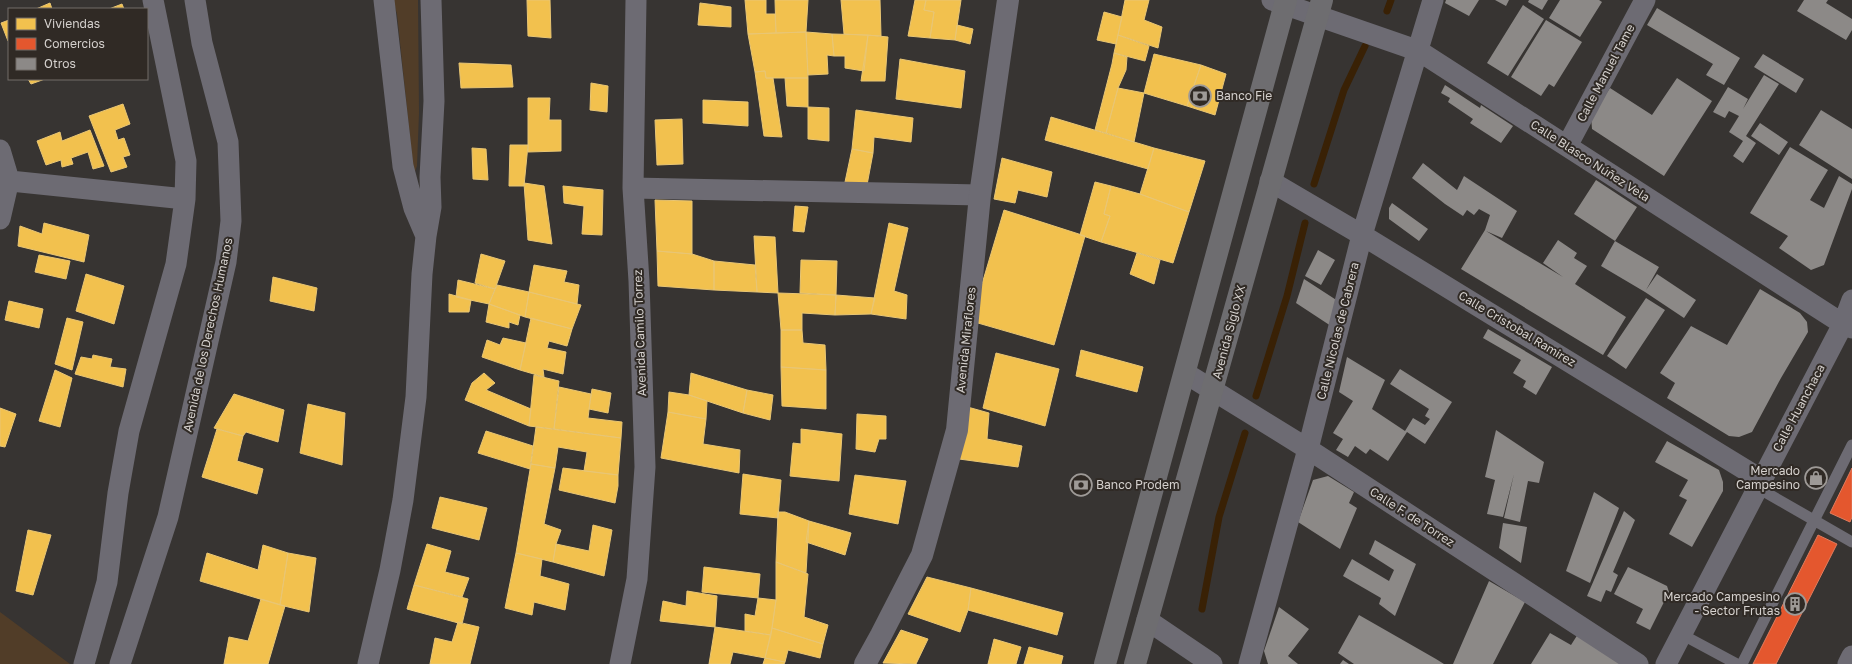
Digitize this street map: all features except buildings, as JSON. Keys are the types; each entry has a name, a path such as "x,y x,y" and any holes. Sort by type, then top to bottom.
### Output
{"highway":[{"path":"1105,664 1185,373 1281,1"},
{"name":"Avenida Siglo XX","path":"1135,664 1320,7"}],"street":[{"path":"84,664 108,582 118,493 129,432 176,264 185,199 186,161 153,0"},
{"name":"Avenida de los Derechos Humanos","path":"120,664 168,517 226,262 231,221 228,142 218,98 202,43 195,0"},
{"path":"384,0 403,166 414,208 426,236"},
{"path":"368,664 390,570 404,492 416,397 422,274 431,207 430,177 434,101 431,0"},
{"name":"Avenida Camilo Torrez","path":"620,664 637,579 645,467 638,281 632,188 636,0"},
{"name":"Avenida Miraflores","path":"865,664 922,555 957,430 980,195 1008,0"},
{"name":"Calle Nicolas de Cabrera","path":"1248,664 1308,450 1362,235 1419,51 1433,0"},
{"name":"Calle Manuel Tame","path":"1567,146 1646,0"},
{"name":"Calle Blasco Núñez Vela","path":"1281,1 1320,7 1419,51 1848,326"},
{"path":"0,150 5,180 0,219"},
{"path":"5,180 185,199"},
{"name":"Calle Cristobal Ramirez","path":"1270,181 1362,235 1760,484"},
{"path":"632,188 980,195"},
{"name":"Calle Huanchaca","path":"1666,664 1760,484 1848,326 1852,300"},
{"name":"Calle F. de Torrez","path":"1185,373 1308,450 1638,664"},
{"path":"1147,620 1212,664"},
{"path":"1848,664 1852,656"}],"lane":[{"path":"1742,664 1852,445"},
{"path":"1760,484 1814,521 1852,542"},
{"path":"1681,634 1737,664"}],"shaded area":[{"path":"393,0 418,0 419,113 417,166 414,174 397,14"},
{"path":"0,612 70,664 0,664"}],"waterway":[{"path":"1387,11 1391,0"},
{"path":"1314,184 1344,90 1365,46"},
{"path":"1256,396 1287,296 1305,223"},
{"path":"1202,609 1219,517 1245,433"}],"place":[{"name":"Banco Fie","path":"1200,96"},
{"name":"Mercado Campesino","path":"1816,478"},
{"name":"Banco Prodem","path":"1081,485"},
{"name":"Mercado Campesino - Sector Frutas","path":"1795,604"}]}
